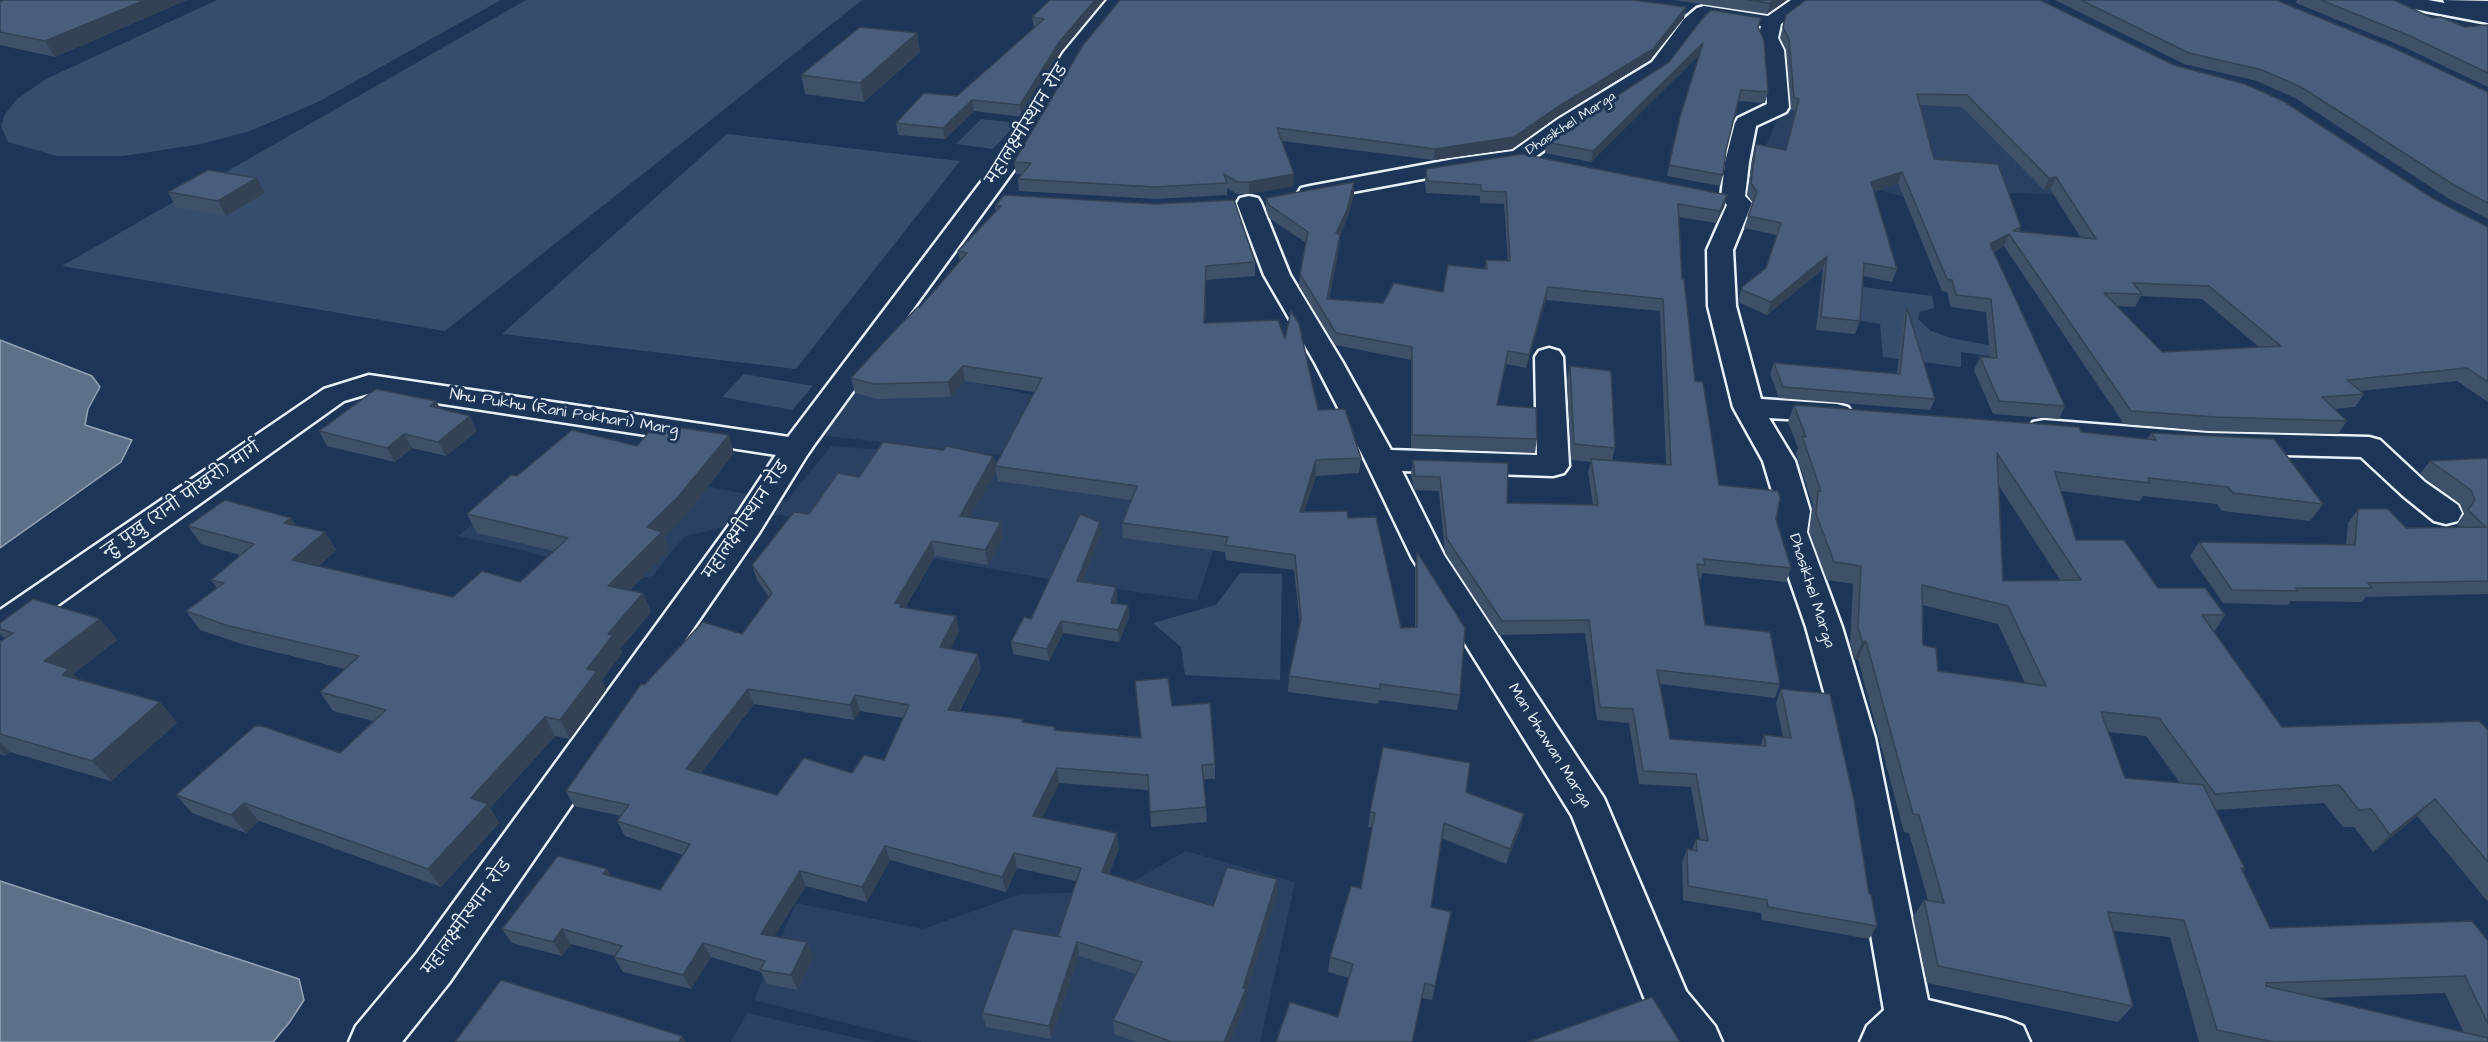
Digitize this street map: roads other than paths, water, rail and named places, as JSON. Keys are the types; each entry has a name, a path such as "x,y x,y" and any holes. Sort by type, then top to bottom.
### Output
{"main road":[{"name":"महालक्ष्मीस्थान रोड","path":"373,1042 433,968 740,535 796,448 992,199 1010,159 1073,53 1111,6 1120,0"},
{"path":"1680,10 1772,22 1782,13 1805,0"},
{"path":"2398,0 2488,17"},
{"path":"2452,0 2488,7"},
{"name":"Dhasikhel Marga","path":"1257,201 1454,166 1520,157 1566,124 1659,66 1691,23 1704,12"},
{"name":"Dhasikhel Marga","path":"1772,22 1768,38 1774,50 1778,107 1746,123 1737,162 1722,196 1740,203 1720,250 1722,306 1748,407 1779,461 1794,511 1790,532 1824,627 1856,738 1876,837 1896,1030"},
{"path":"1520,157 1554,164"},
{"name":"Man bhawan Marga","path":"1257,201 1277,275 1329,363 1381,460 1429,558 1590,810 1669,1005 1698,1042"},
{"path":"1381,460 1553,466 1549,357"},
{"name":"Nhu Pukhu (Rani Pokhari) Marg","path":"369,384 796,448"},
{"name":"न्हु पुखु (रानी पोखरी) मार्ग","path":"0,628 334,395 369,384"},
{"path":"1748,407 1866,416"},
{"path":"2020,427 2208,443 2369,447 2414,489 2446,513"},
{"path":"1896,1030 2006,1042"}]}
